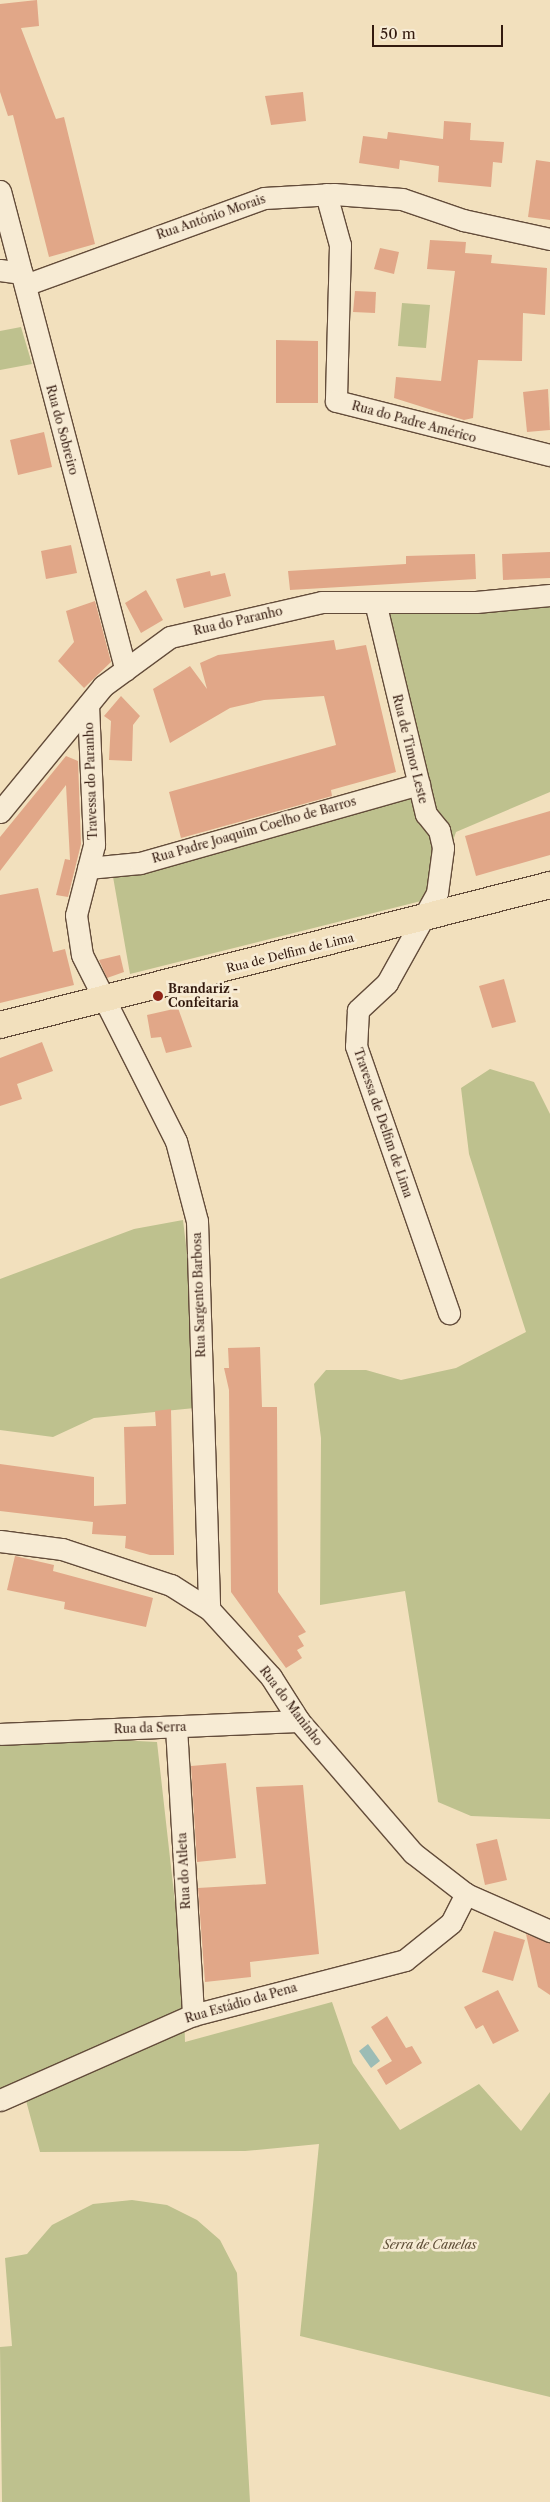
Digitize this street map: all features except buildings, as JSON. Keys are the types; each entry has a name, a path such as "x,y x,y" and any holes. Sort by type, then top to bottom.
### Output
{"main road":[{"name":"Rua de Delfim de Lima","path":"0,1025 103,1001 550,885"}],"street":[{"name":"Rua do Sobreiro","path":"0,191 126,670"},
{"name":"Rua António Morais","path":"23,279 264,198 326,194 402,199 463,220 550,239"},
{"name":"Rua do Padre Américo","path":"326,194 340,245 336,401 550,455"},
{"path":"0,270 23,279"},
{"name":"Rua do Paranho","path":"0,812 88,705 126,670 170,637 322,602 476,602 550,595"},
{"name":"Rua de Timor Leste","path":"374,602 426,814 439,830 443,848 437,893 423,919"},
{"name":"Travessa do Paranho","path":"88,705 94,845 76,915 82,955 103,1001"},
{"name":"Rua Padre Joaquim Coelho de Barros","path":"88,868 140,863 419,784"},
{"name":"Travessa de Delfim de Lima","path":"423,919 387,983 358,1010 356,1046 449,1313"},
{"name":"Rua Sargento Barbosa","path":"103,1001 176,1141 196,1221 209,1609"},
{"name":"Rua do Maninho","path":"0,1541 62,1550 162,1582 209,1609 271,1677 299,1721 414,1853 466,1894 550,1931"},
{"name":"Rua da Serra","path":"0,1734 299,1721"},
{"name":"Rua do Atleta","path":"176,1727 192,2015"},
{"name":"Rua Estádio da Pena","path":"0,2100 192,2015 405,1960 451,1923 466,1894"}],"green space":[{"path":"402,303 430,305 426,348 398,346"},
{"path":"21,327 32,364 0,370 0,331"},
{"path":"550,593 550,792 456,832 433,898 130,974 112,871 421,787 385,599"},
{"path":"490,1069 534,1082 550,1114 550,1819 471,1816 438,1802 405,1591 320,1605 321,1438 314,1384 326,1370 366,1370 401,1380 456,1368 526,1332 469,1154 461,1088"},
{"path":"183,1220 205,1407 94,1418 53,1437 0,1430 0,1279 134,1229"},
{"name":"Serra de Canelas","path":"59,1737 157,1742 183,1974 185,2042 332,2002 353,2063 400,2130 479,2084 521,2131 550,2092 550,2397 300,2336 319,2144 245,2151 40,2152 22,2086 0,2096 0,1739"},
{"path":"132,2200 167,2205 197,2220 220,2240 237,2273 250,2502 2,2502 0,2347 12,2346 5,2258 27,2254 52,2225 93,2204"}],"water":[{"path":"368,2044 380,2061 371,2068 359,2051"}],"place":[{"name":"Brandariz - Confeitaria","path":"158,996"}]}
